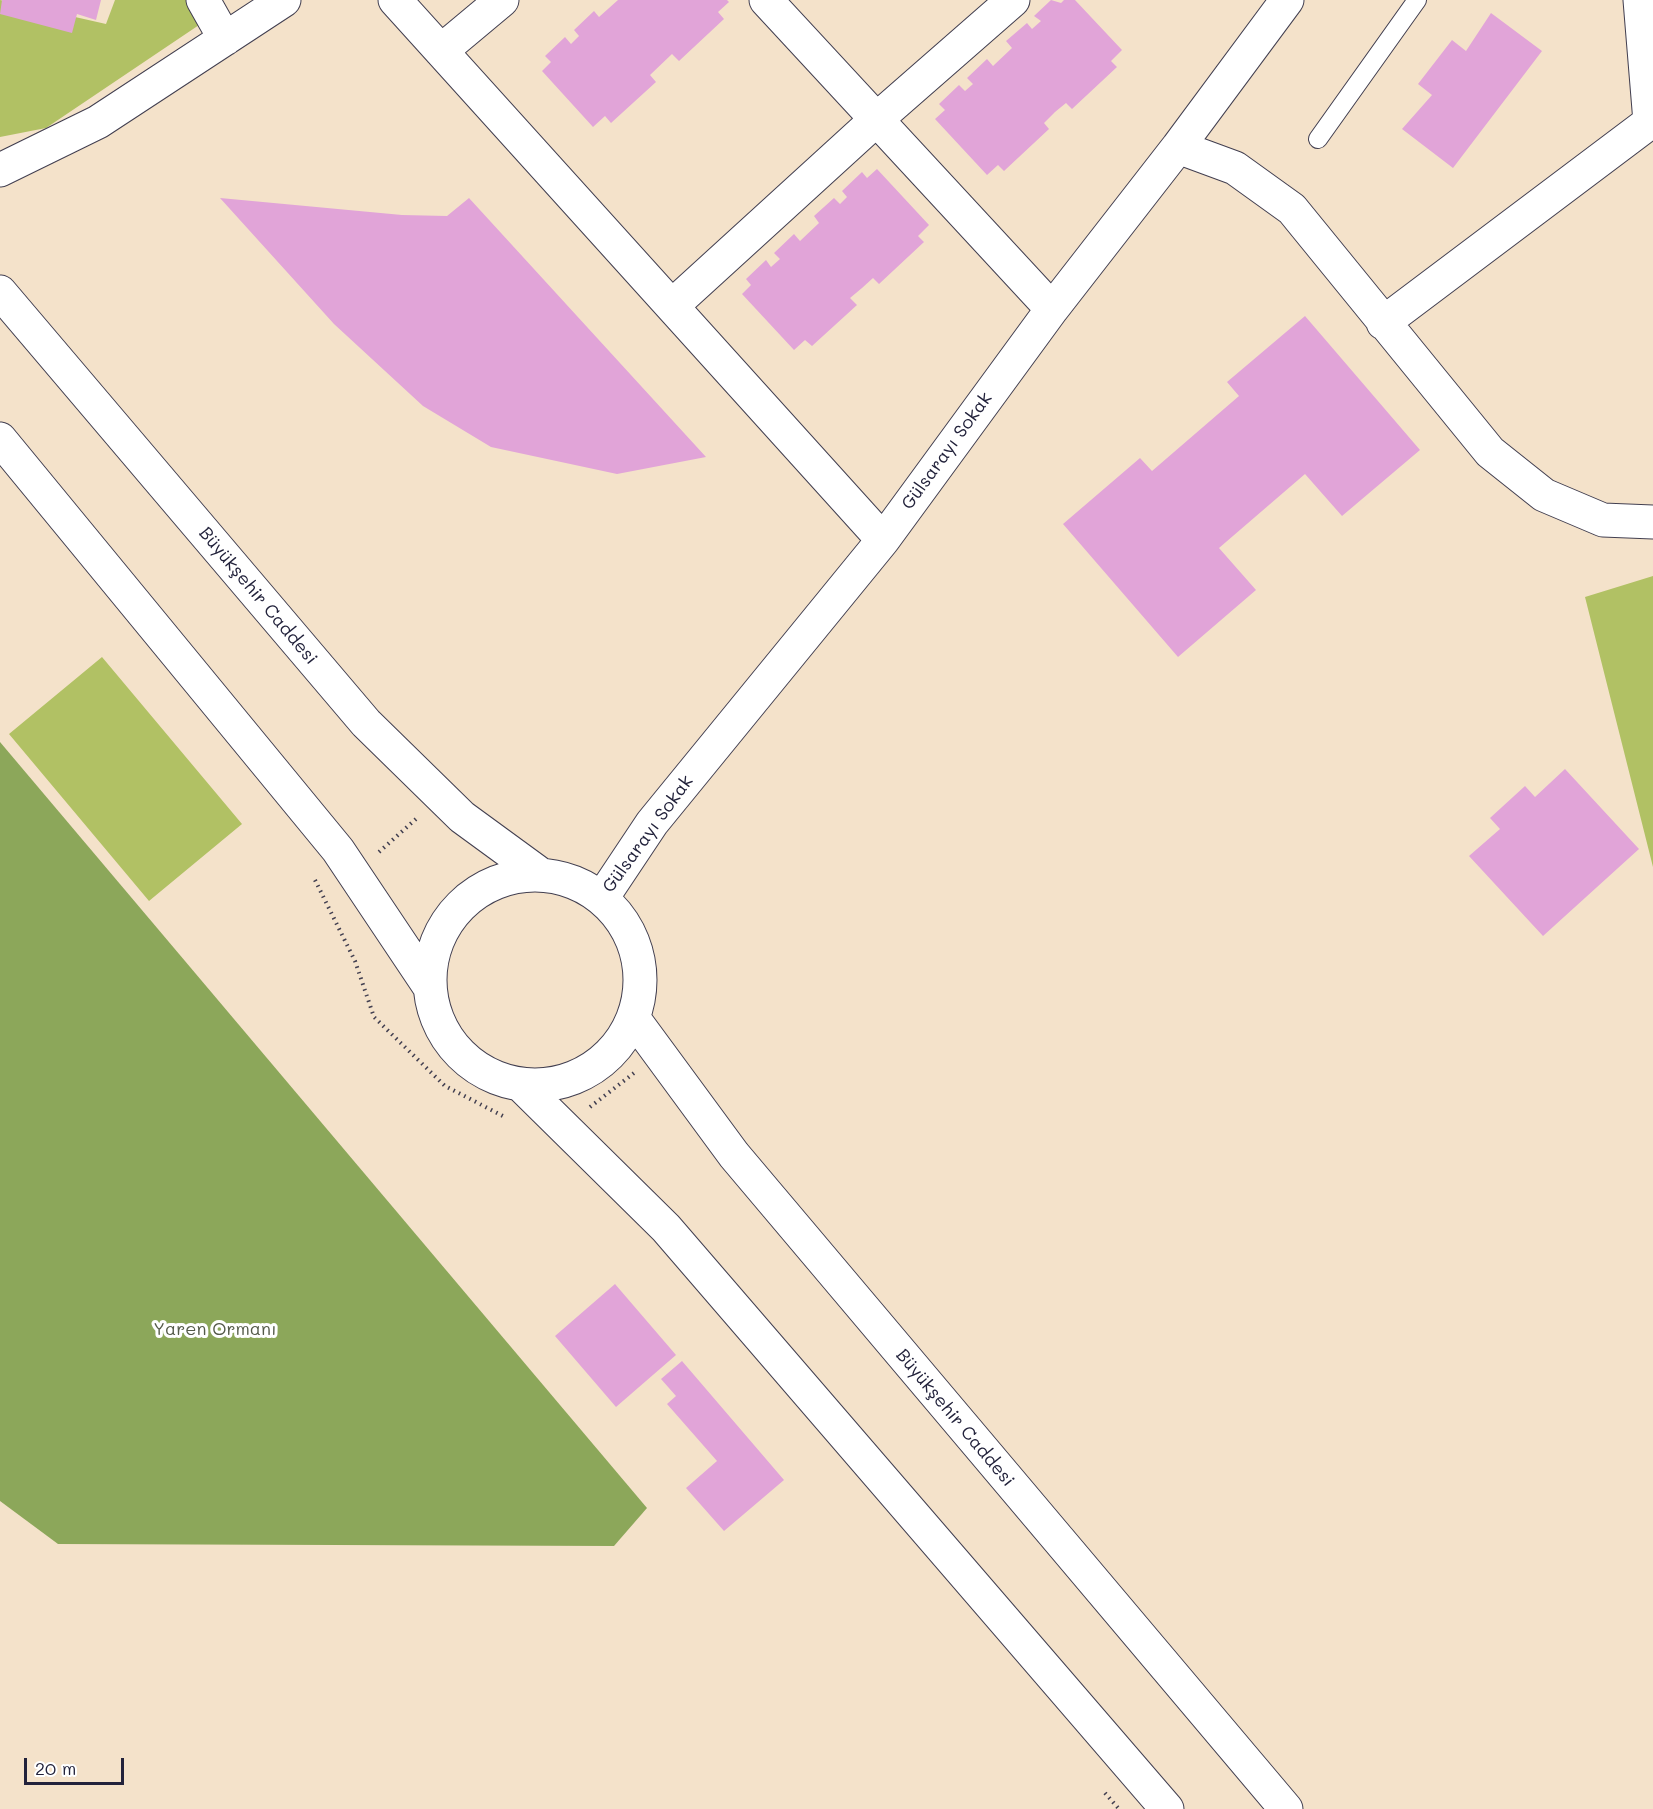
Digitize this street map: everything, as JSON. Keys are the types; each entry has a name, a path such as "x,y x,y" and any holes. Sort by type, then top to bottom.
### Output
{"street":[{"path":"202,0 225,39"},
{"path":"0,170 98,122 284,0"},
{"path":"395,0 883,540"},
{"path":"441,51 502,0"},
{"path":"766,0 1052,309"},
{"path":"672,306 877,119 1014,0"},
{"name":"Gülsarayı Sokak","path":"602,898 652,823 883,540 1052,309 1178,147 1287,0"},
{"path":"1383,323 1650,122 1640,0"},
{"path":"1178,147 1234,168 1292,209 1490,452 1544,495 1604,520 1653,522"},
{"name":"Büyükşehir Caddesi","path":"0,292 366,723 462,818 540,874"},
{"path":"0,439 338,850 429,986 438,1021 457,1051 486,1074 520,1084 557,1083 591,1070 616,1048 634,1019 641,987 638,954 625,923 602,898 573,881 540,874 507,878 476,892 450,917 434,950 429,986"},
{"name":"Büyükşehir Caddesi","path":"634,1019 757,1183 1286,1809"},
{"path":"520,1084 666,1228 1167,1809"}],"lane":[{"path":"1318,139 1417,0"}],"path":[{"path":"326,901 354,873 441,797"},
{"path":"564,1127 659,1054"}],"green space":[{"path":"0,0 106,24 115,0 188,0 202,23 46,128 0,137"},
{"path":"1653,576 1653,867 1585,597"},
{"path":"102,657 242,824 149,901 9,734"},
{"name":"Yaren Ormanı","path":"0,742 647,1508 614,1546 58,1544 0,1501"}],"building":[{"path":"2,0 101,0 96,20 77,14 72,33 0,14"},
{"path":"618,0 727,0 729,2 718,12 724,19 679,61 672,54 650,75 656,82 611,123 605,116 593,127 542,71 551,62 545,56 565,37 571,44 579,36 574,30 594,11 599,17"},
{"path":"1051,0 1061,3 1064,0 1075,0 1122,50 1111,61 1117,67 1072,109 1066,103 1055,112 1044,123 1049,129 1004,171 998,165 987,175 935,119 945,110 939,104 959,85 965,91 973,84 967,78 987,59 993,66 1012,48 1006,41 1027,23 1032,29 1041,21 1034,16"},
{"path":"1491,13 1542,51 1453,168 1402,129 1432,95 1418,84 1452,40 1466,51"},
{"path":"877,169 929,225 918,236 924,242 879,284 873,278 850,298 857,305 812,346 805,340 794,350 742,294 751,285 746,279 766,260 771,267 780,259 774,253 794,234 800,241 819,223 814,216 834,198 840,204 847,197 842,191 862,172 867,178"},
{"path":"220,198 402,215 447,216 469,198 706,457 617,474 491,447 423,406 334,324"},
{"path":"1305,316 1420,450 1342,516 1305,474 1219,548 1256,590 1178,657 1063,524 1140,458 1152,471 1239,396 1227,382"},
{"path":"1565,769 1639,849 1543,936 1469,856 1500,829 1490,818 1525,786 1535,797"},
{"path":"615,1284 676,1355 616,1407 555,1336"},
{"path":"682,1361 784,1480 724,1531 686,1488 717,1461 667,1404 676,1396 661,1379"}]}
